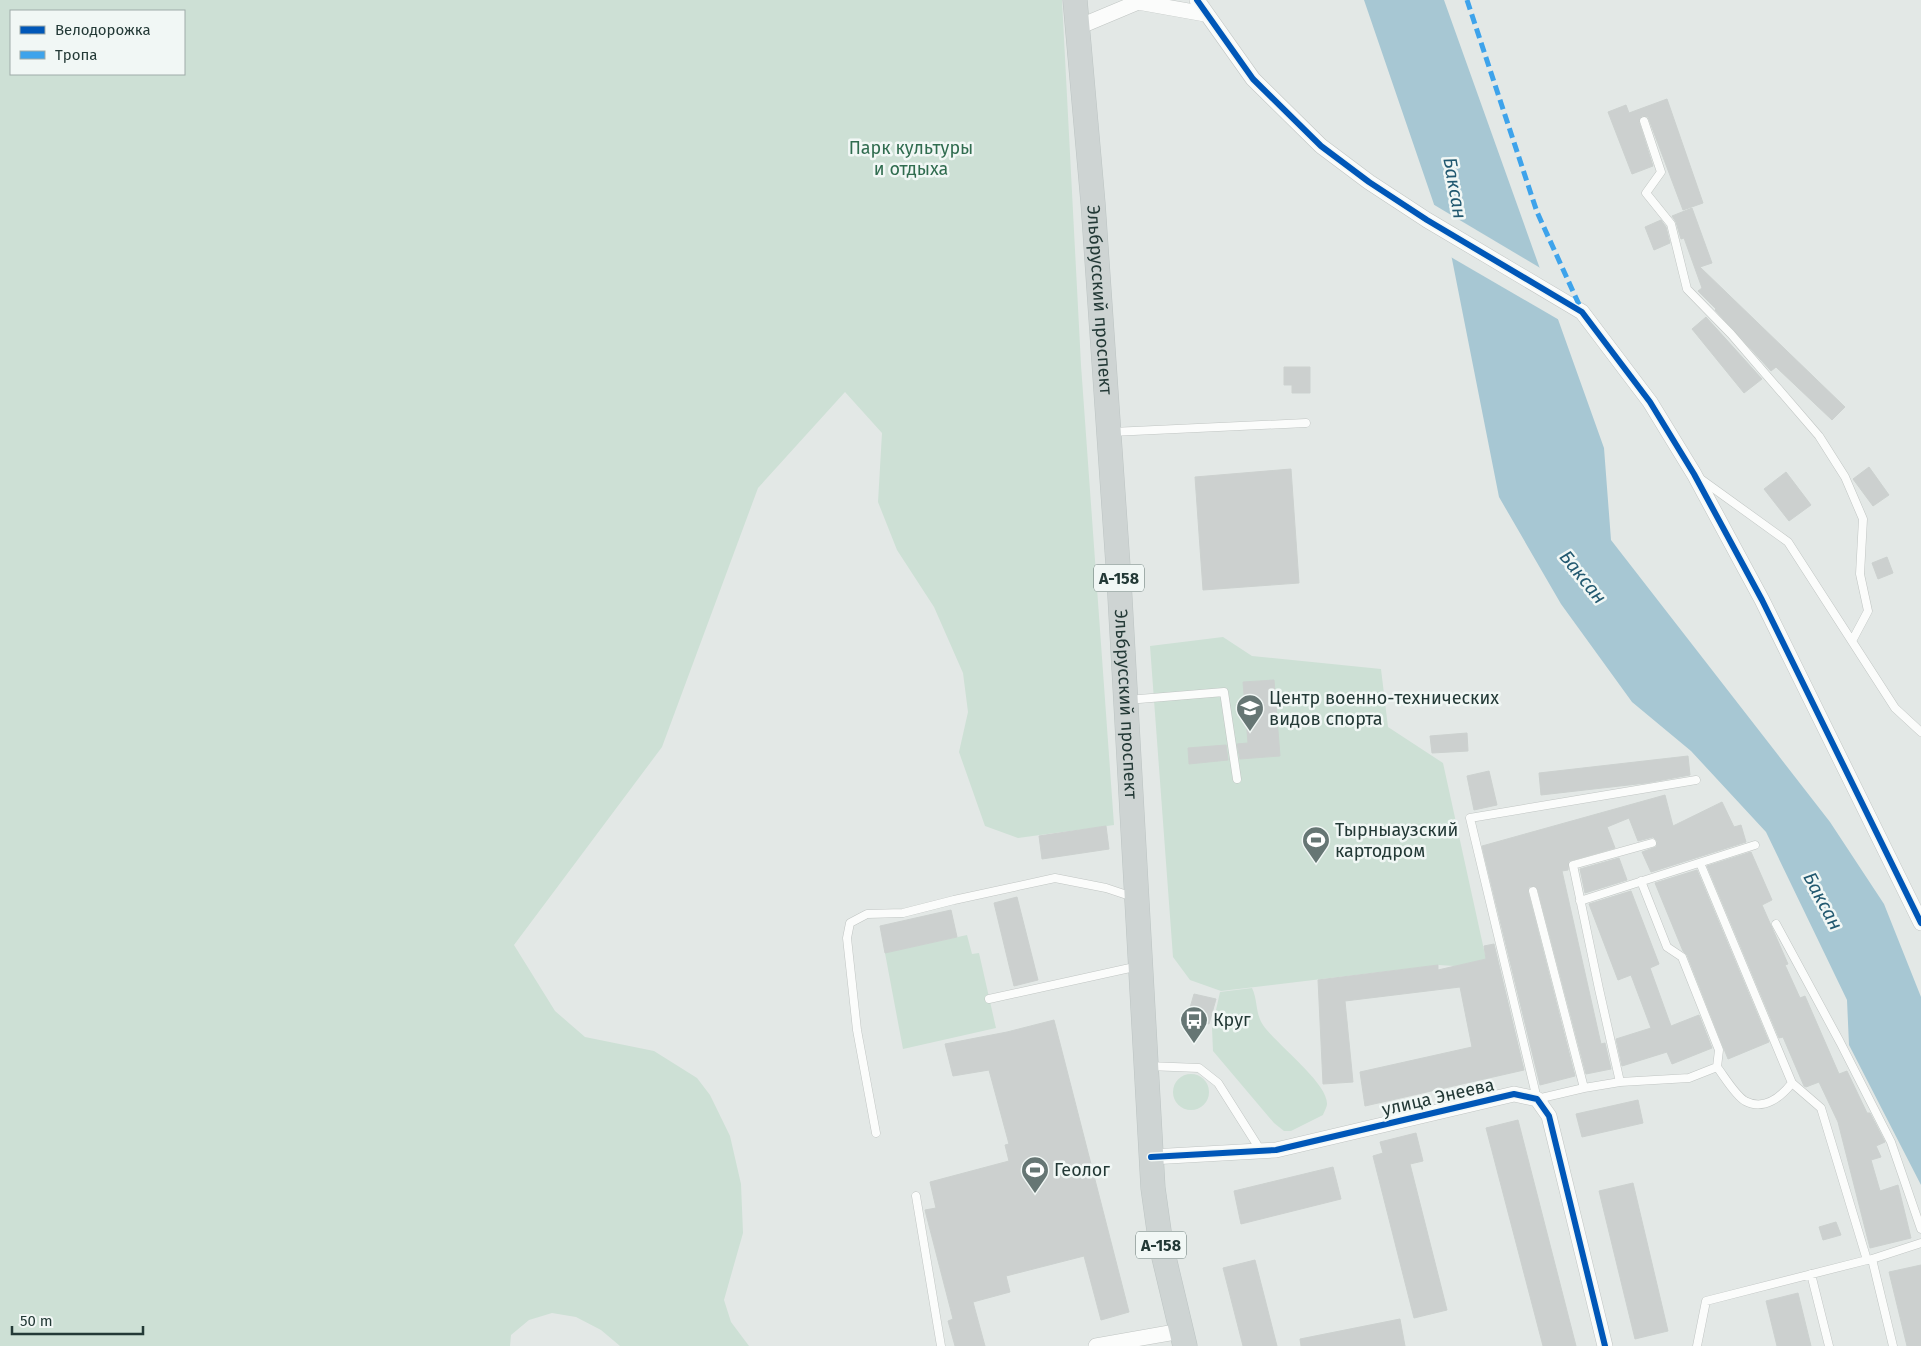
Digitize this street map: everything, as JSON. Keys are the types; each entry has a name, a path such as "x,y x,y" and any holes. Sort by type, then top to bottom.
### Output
{"main road":[{"name":"Эльбрусский проспект","path":"1074,0 1093,203 1126,700 1154,1196 1160,1236 1183,1339"}],"street":[{"path":"1197,0 1252,79 1321,146 1369,182 1427,220 1582,312 1650,402 1694,474 1762,600 1921,923"},
{"path":"1076,28 1138,2 1205,14"},
{"name":"улица Энеева","path":"1151,1157 1276,1150 1514,1094 1537,1099"},
{"path":"1537,1099 1549,1116 1604,1346"},
{"path":"1096,1346 1183,1339"}],"lane":[{"path":"1644,121 1661,172 1646,193 1671,224 1687,289 1731,334 1819,436 1845,477 1863,519 1860,574 1868,611 1852,641"},
{"path":"1108,432 1306,423"},
{"path":"1694,474 1788,542 1895,708 1921,732"},
{"path":"1126,700 1224,692 1237,779"},
{"path":"1696,780 1470,818 1537,1099 1620,1082 1689,1078 1717,1067"},
{"path":"1620,1082 1573,865 1652,843"},
{"path":"1580,901 1755,845"},
{"path":"1700,863 1792,1083 1821,1108 1870,1260 1893,1346"},
{"path":"876,1133 857,1030 846,938 850,923 867,914 903,913 1055,878 1106,888 1138,898"},
{"path":"1641,881 1667,947 1682,957 1718,1050 1717,1067 1745,1101 1762,1105 1781,1097 1792,1083"},
{"path":"1532,891 1584,1088"},
{"path":"1776,924 1840,1042 1891,1142 1921,1229"},
{"path":"989,999 1141,965"},
{"path":"1146,1066 1199,1068 1218,1083 1261,1151"},
{"path":"916,1196 941,1346"},
{"path":"1697,1346 1706,1300 1870,1260 1921,1243"},
{"path":"1811,1274 1829,1346"}],"green space":[{"name":"Парк культуры и отдыха","path":"0,0 1062,0 1081,365 1114,825 1018,838 985,826 959,752 968,712 963,673 934,607 897,550 878,502 882,433 845,392 758,488 662,747 514,945 555,1011 585,1037 654,1051 697,1078 710,1095 730,1136 741,1184 743,1233 724,1300 731,1322 749,1346 620,1346 601,1330 576,1317 552,1313 529,1320 511,1335 510,1346 0,1346"},
{"name":"Тырныаузский картодром","path":"1223,637 1252,656 1381,669 1388,727 1443,763 1486,959 1455,966 1438,965 1221,991 1190,980 1173,957 1150,646"},
{"path":"967,935 972,954 979,953 996,1028 903,1049 885,953"},
{"path":"1252,988 1263,1025 1311,1075 1325,1095 1327,1104 1323,1115 1291,1131 1284,1131 1274,1123 1213,1051 1212,1028 1220,992"},
{"name":"Круг","path":"1191,1074 1204,1079 1209,1092 1204,1105 1191,1110 1178,1105 1173,1092 1178,1079"}],"water":[{"name":"Баксан","path":"1364,0 1444,0 1604,448 1611,540 1830,822 1884,904 1921,997 1921,1185 1849,1045 1847,1000 1766,832 1691,751 1632,702 1561,604 1499,497 1451,254"}],"pier":[{"path":"1431,203 1542,269 1561,321 1449,256"}],"building":[{"path":"1667,99 1703,203 1683,210 1648,117 1642,116 1639,122 1653,166 1632,174 1608,112 1626,105 1629,113"},
{"path":"1692,208 1712,263 1700,267 1845,407 1832,420 1776,367 1771,371 1698,291 1702,288 1684,238 1681,239 1676,222 1672,216"},
{"path":"1661,220 1666,227 1670,243 1654,250 1645,227"},
{"path":"1706,317 1762,379 1744,393 1692,329"},
{"path":"1284,367 1310,367 1310,393 1292,393 1292,385 1284,385"},
{"path":"1869,467 1889,495 1873,506 1853,479"},
{"path":"1291,469 1299,583 1203,590 1195,477"},
{"path":"1786,472 1811,505 1789,521 1764,489"},
{"path":"1887,557 1893,573 1878,579 1872,563"},
{"path":"1274,680 1280,756 1240,759 1237,744 1248,743 1243,682"},
{"path":"1467,733 1468,751 1432,753 1430,736"},
{"path":"1226,745 1228,760 1189,764 1188,748"},
{"path":"1688,756 1690,775 1646,783 1541,795 1539,773"},
{"path":"1489,771 1497,805 1474,810 1467,776"},
{"path":"1665,795 1673,826 1722,802 1734,827 1741,825 1746,842 1651,872 1642,852 1656,847 1657,841 1653,837 1638,841 1629,818 1607,827 1615,848 1569,861 1568,870 1562,871 1601,1044 1605,1043 1611,1069 1586,1074 1538,890 1534,886 1529,887 1528,892 1575,1076 1540,1085 1482,846"},
{"path":"1106,826 1109,849 1042,859 1039,836"},
{"path":"1751,852 1772,900 1762,905 1788,964 1785,965 1800,998 1805,996 1839,1074 1847,1071 1867,1113 1870,1113 1885,1142 1876,1146 1881,1157 1871,1160 1880,1191 1898,1185 1911,1238 1870,1248 1838,1122 1819,1082 1804,1086 1783,1037 1779,1038 1707,866"},
{"path":"1619,858 1627,880 1585,893 1580,869"},
{"path":"1697,870 1769,1042 1728,1059 1687,955 1683,951 1655,883"},
{"path":"1631,891 1659,964 1650,968 1671,1026 1699,1015 1712,1048 1672,1064 1667,1052 1622,1066 1616,1039 1651,1028 1631,975 1618,980 1589,904"},
{"path":"1017,897 1038,980 1014,986 994,903"},
{"path":"951,910 957,937 885,953 880,926"},
{"path":"1494,944 1524,1070 1365,1106 1360,1072 1472,1047 1460,987 1345,1001 1353,1082 1323,1084 1318,980 1438,965 1438,970 1486,959 1484,946"},
{"path":"1194,994 1216,999 1209,1024 1187,1018"},
{"path":"1054,1020 1129,1312 1101,1320 1084,1256 1006,1276 1010,1292 973,1302 985,1346 955,1346 948,1321 953,1319 925,1210 936,1208 930,1182 1009,1161 1005,1145 1009,1144 989,1070 953,1076 945,1044 1007,1032"},
{"path":"1638,1100 1643,1123 1582,1137 1576,1114"},
{"path":"1518,1120 1576,1346 1543,1346 1486,1128"},
{"path":"1416,1133 1423,1161 1410,1164 1447,1310 1414,1318 1373,1156 1383,1153 1380,1142"},
{"path":"1333,1167 1341,1199 1241,1224 1234,1191"},
{"path":"1633,1183 1668,1331 1635,1339 1599,1191"},
{"path":"1836,1222 1841,1235 1823,1240 1819,1227"},
{"path":"1255,1260 1277,1346 1243,1346 1223,1268"},
{"path":"1921,1265 1921,1346 1907,1346 1889,1272"},
{"path":"1798,1293 1811,1346 1777,1346 1766,1301"},
{"path":"1400,1319 1405,1346 1301,1346 1300,1339"}],"marked path":[{"path":"1467,0 1537,212 1581,309"}],"cycle path":[{"path":"1197,0 1253,79 1321,146 1369,182 1427,220 1582,312 1650,402 1694,474 1762,600 1921,923"},
{"path":"1151,1157 1276,1150 1514,1094 1537,1099 1549,1116 1605,1346"}],"place":[{"name":"Центр военно-технических видов спорта","path":"1250,732"},
{"name":"Тырныаузский картодром","path":"1316,864"},
{"name":"Круг","path":"1194,1044"},
{"name":"Геолог","path":"1035,1194"}]}
